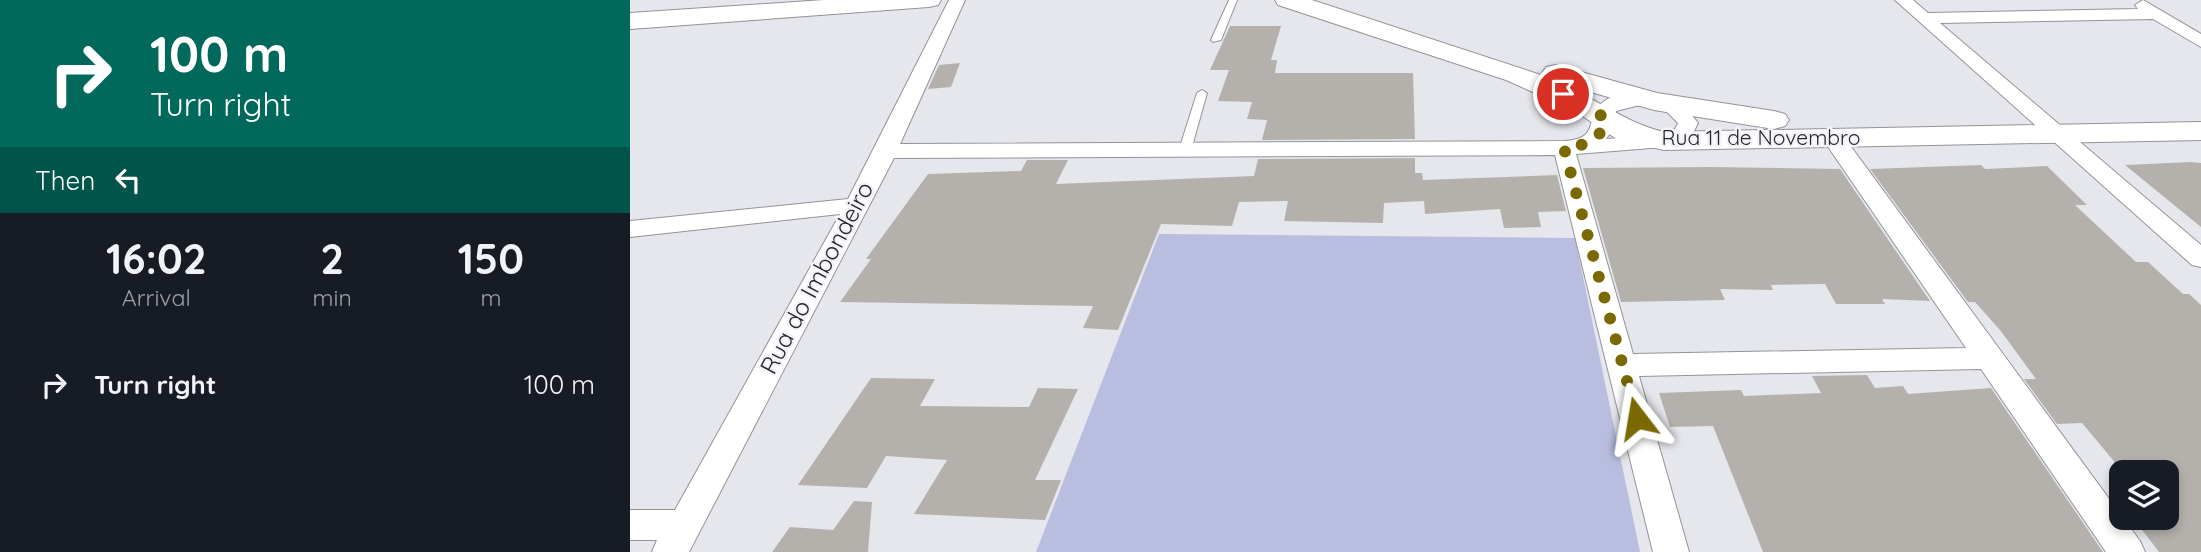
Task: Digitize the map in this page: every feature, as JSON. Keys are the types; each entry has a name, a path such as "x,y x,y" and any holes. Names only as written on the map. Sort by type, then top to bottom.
{"main road":[{"path":"630,20 928,0"},
{"name":"Rua 11 de Novembro","path":"1287,0 1516,74 1563,94 1629,133 1664,141 2201,131"},
{"name":"Rua 11 de Novembro","path":"1342,0 1456,41 1654,101 1745,117 1926,135"}],"street":[{"name":"Rua do Imbondeiro","path":"677,538 886,151 957,0"},
{"path":"1903,0 2201,259"},
{"path":"2135,0 2201,42"},
{"path":"1924,18 2156,14"},
{"path":"886,151 1573,147 1664,141 1684,133 1688,123 1678,111 1654,101 1621,102 1610,107 1604,117 1601,132 1573,147"},
{"path":"1833,138 2127,552"},
{"path":"1573,147 1671,552"},
{"path":"630,229 855,205"},
{"path":"1624,365 1991,358"},
{"path":"630,524 677,538"}],"lane":[{"path":"1216,40 1233,0"},
{"path":"1185,150 1202,93"}],"shaded area":[{"path":"1159,234 1575,238 1640,552 1036,552"}],"building":[{"path":"1230,26 1281,26 1271,60 1277,60 1275,73 1413,73 1415,139 1262,140 1267,120 1247,119 1252,102 1218,101 1229,70 1210,70"},
{"path":"960,63 951,87 928,89 939,65"},
{"path":"1415,158 1415,173 1422,173 1423,180 1557,175 1566,211 1538,212 1541,227 1504,228 1500,209 1425,214 1424,201 1384,203 1383,223 1284,221 1288,201 1239,202 1232,226 1161,224 1118,330 1083,328 1093,306 840,302 871,259 866,259 928,174 1021,171 1027,160 1068,160 1056,184 1254,176 1258,159"},
{"path":"2201,163 2201,227 2125,165"},
{"path":"1981,165 1985,169 2047,166 2087,205 2075,205 2136,262 2148,262 2183,294 2189,294 2201,305 2201,552 2159,552 2142,530 2179,530 2179,460 2113,460 2082,423 2057,424 2024,379 2036,379 2000,330 1975,302 1968,302 1870,169"},
{"path":"1583,168 1840,169 1930,301 1882,299 1885,304 1836,304 1825,284 1771,285 1773,290 1720,289 1725,300 1621,302"},
{"path":"1867,375 1875,388 1903,386 1908,394 1991,388 2103,552 1763,552 1713,426 1670,427 1659,393 1741,390 1744,396 1821,393 1812,376"},
{"path":"871,378 935,379 920,406 1029,407 1038,388 1078,389 1035,480 1061,480 1045,520 914,514 947,460 886,456 867,488 798,485"},
{"path":"854,501 872,502 868,552 772,552 790,527 833,530"}],"route":[{"path":"1563,94 1604,117 1604,127 1597,136 1583,146 1564,148 1637,418"}]}
